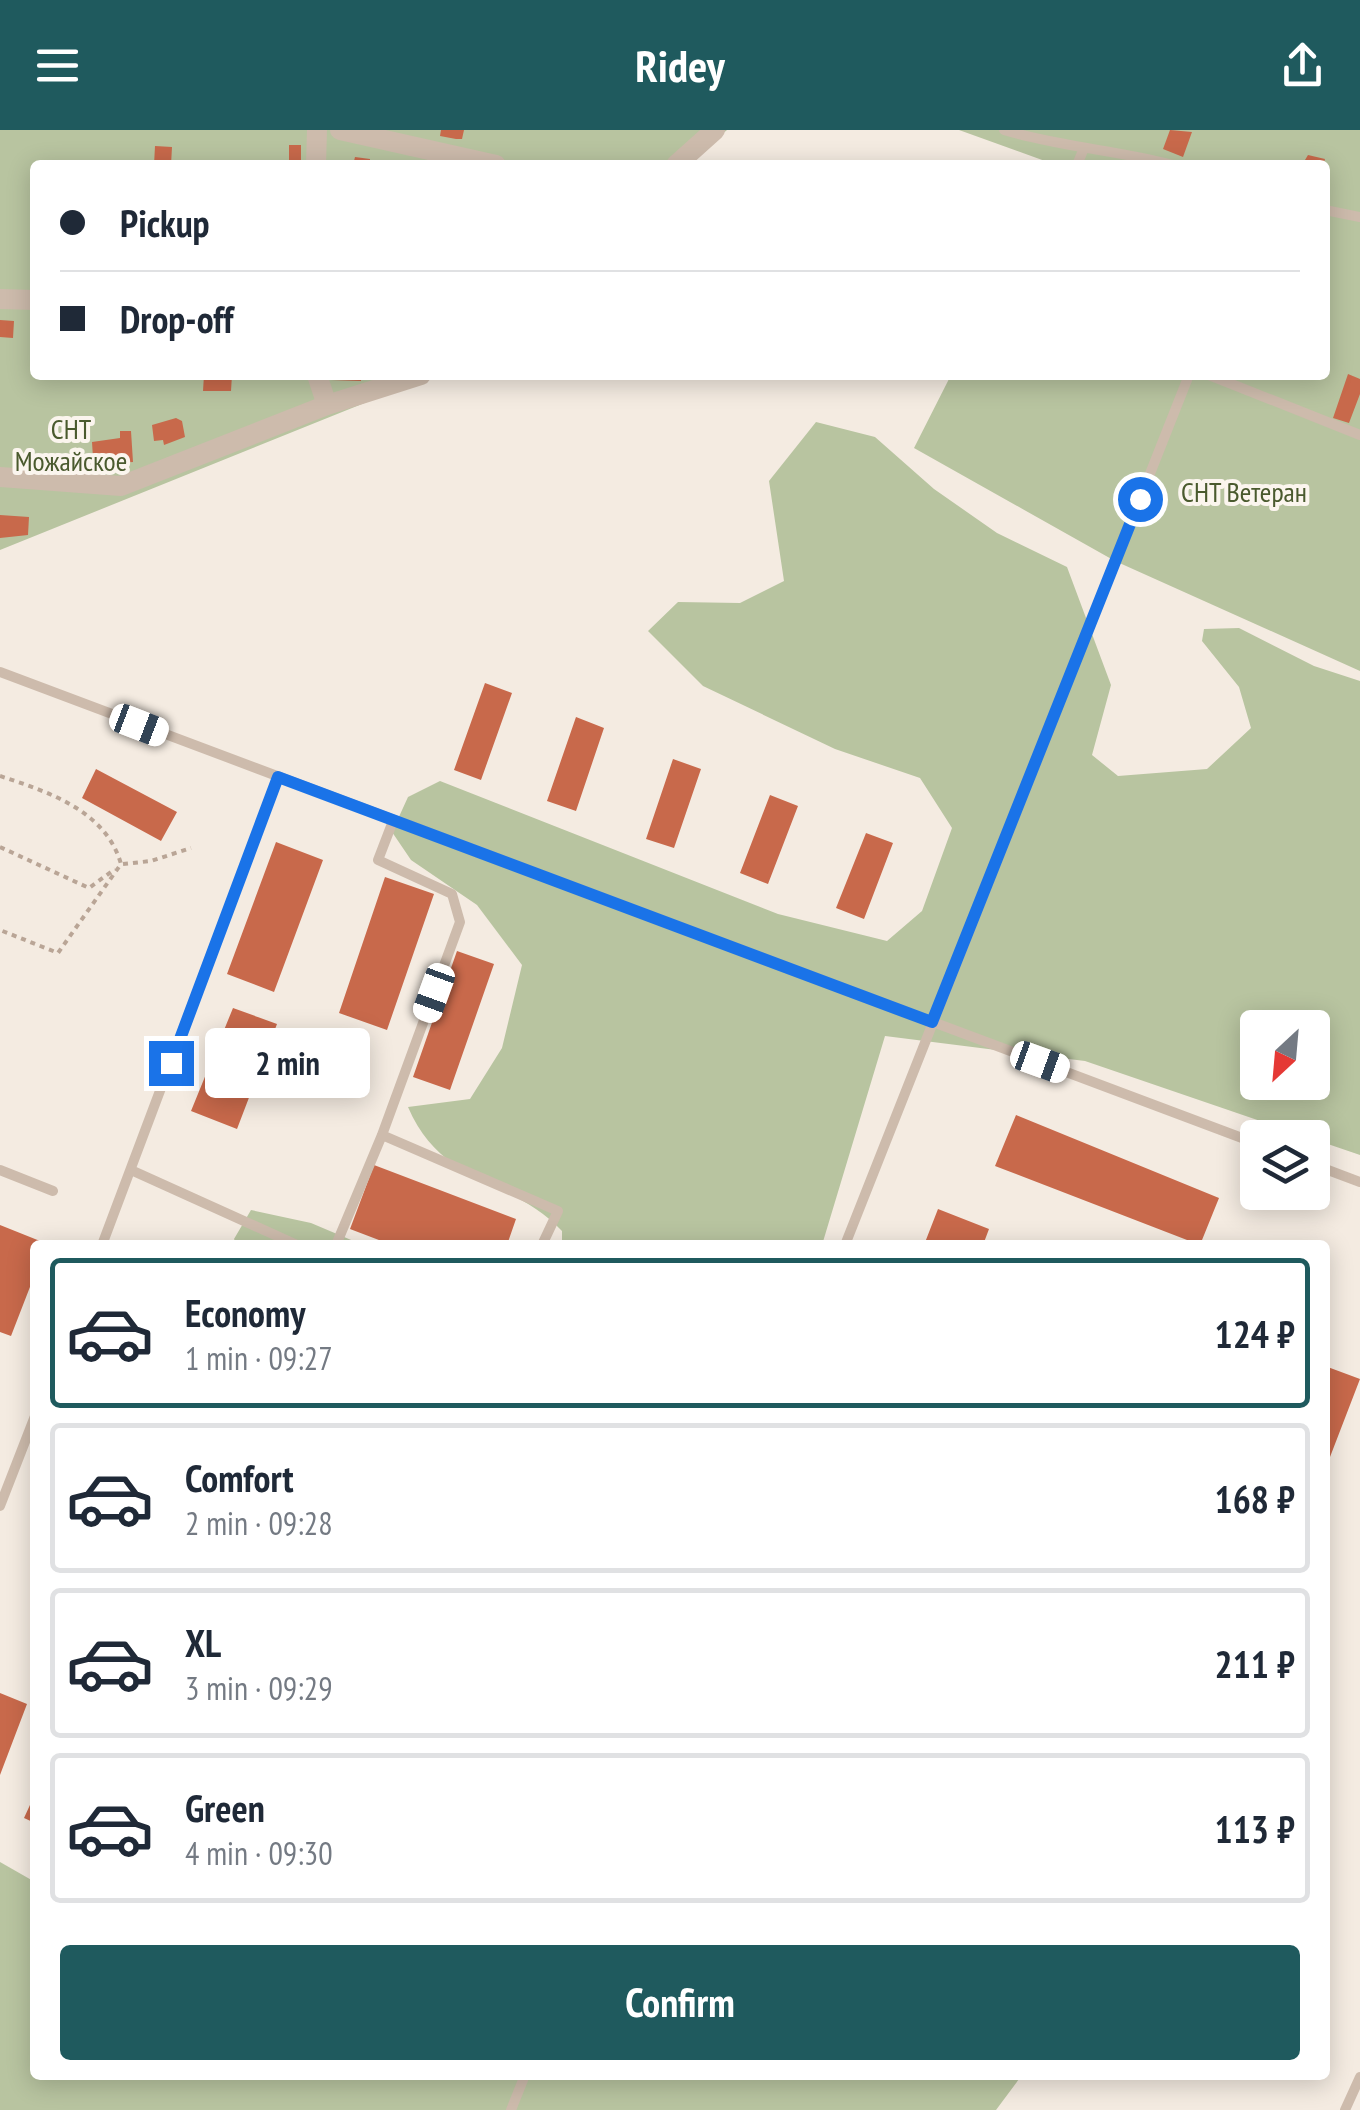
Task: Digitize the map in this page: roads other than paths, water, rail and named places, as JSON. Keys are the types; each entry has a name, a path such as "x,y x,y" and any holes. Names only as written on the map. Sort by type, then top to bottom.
{"street":[{"path":"316,160 317,130"},
{"path":"340,130 474,160"},
{"path":"682,160 716,130"},
{"path":"0,300 30,300"},
{"path":"320,380 327,405"},
{"path":"0,476 122,486 327,405 405,380"}],"lane":[{"path":"1004,130 1047,144 1122,151 1155,160"},
{"path":"1079,160 1084,148"},
{"path":"1330,211 1360,216"},
{"path":"847,1240 1187,380"},
{"path":"1222,380 1360,435"},
{"path":"0,672 1240,1137"},
{"path":"104,1240 278,777"},
{"path":"338,1240 382,1135 460,922 452,894 378,860 393,820"},
{"path":"382,1135 558,1211 544,1240"},
{"path":"0,1170 53,1191"},
{"path":"131,1170 285,1240"},
{"path":"1330,1171 1360,1182"},
{"path":"0,1506 30,1429"},
{"path":"1344,2110 1360,2077"},
{"path":"512,2110 523,2080"}],"park label":[{"name":"СНТ Можайское","path":"71,445"},
{"name":"СНТ Ветеран","path":"1244,492"}]}
